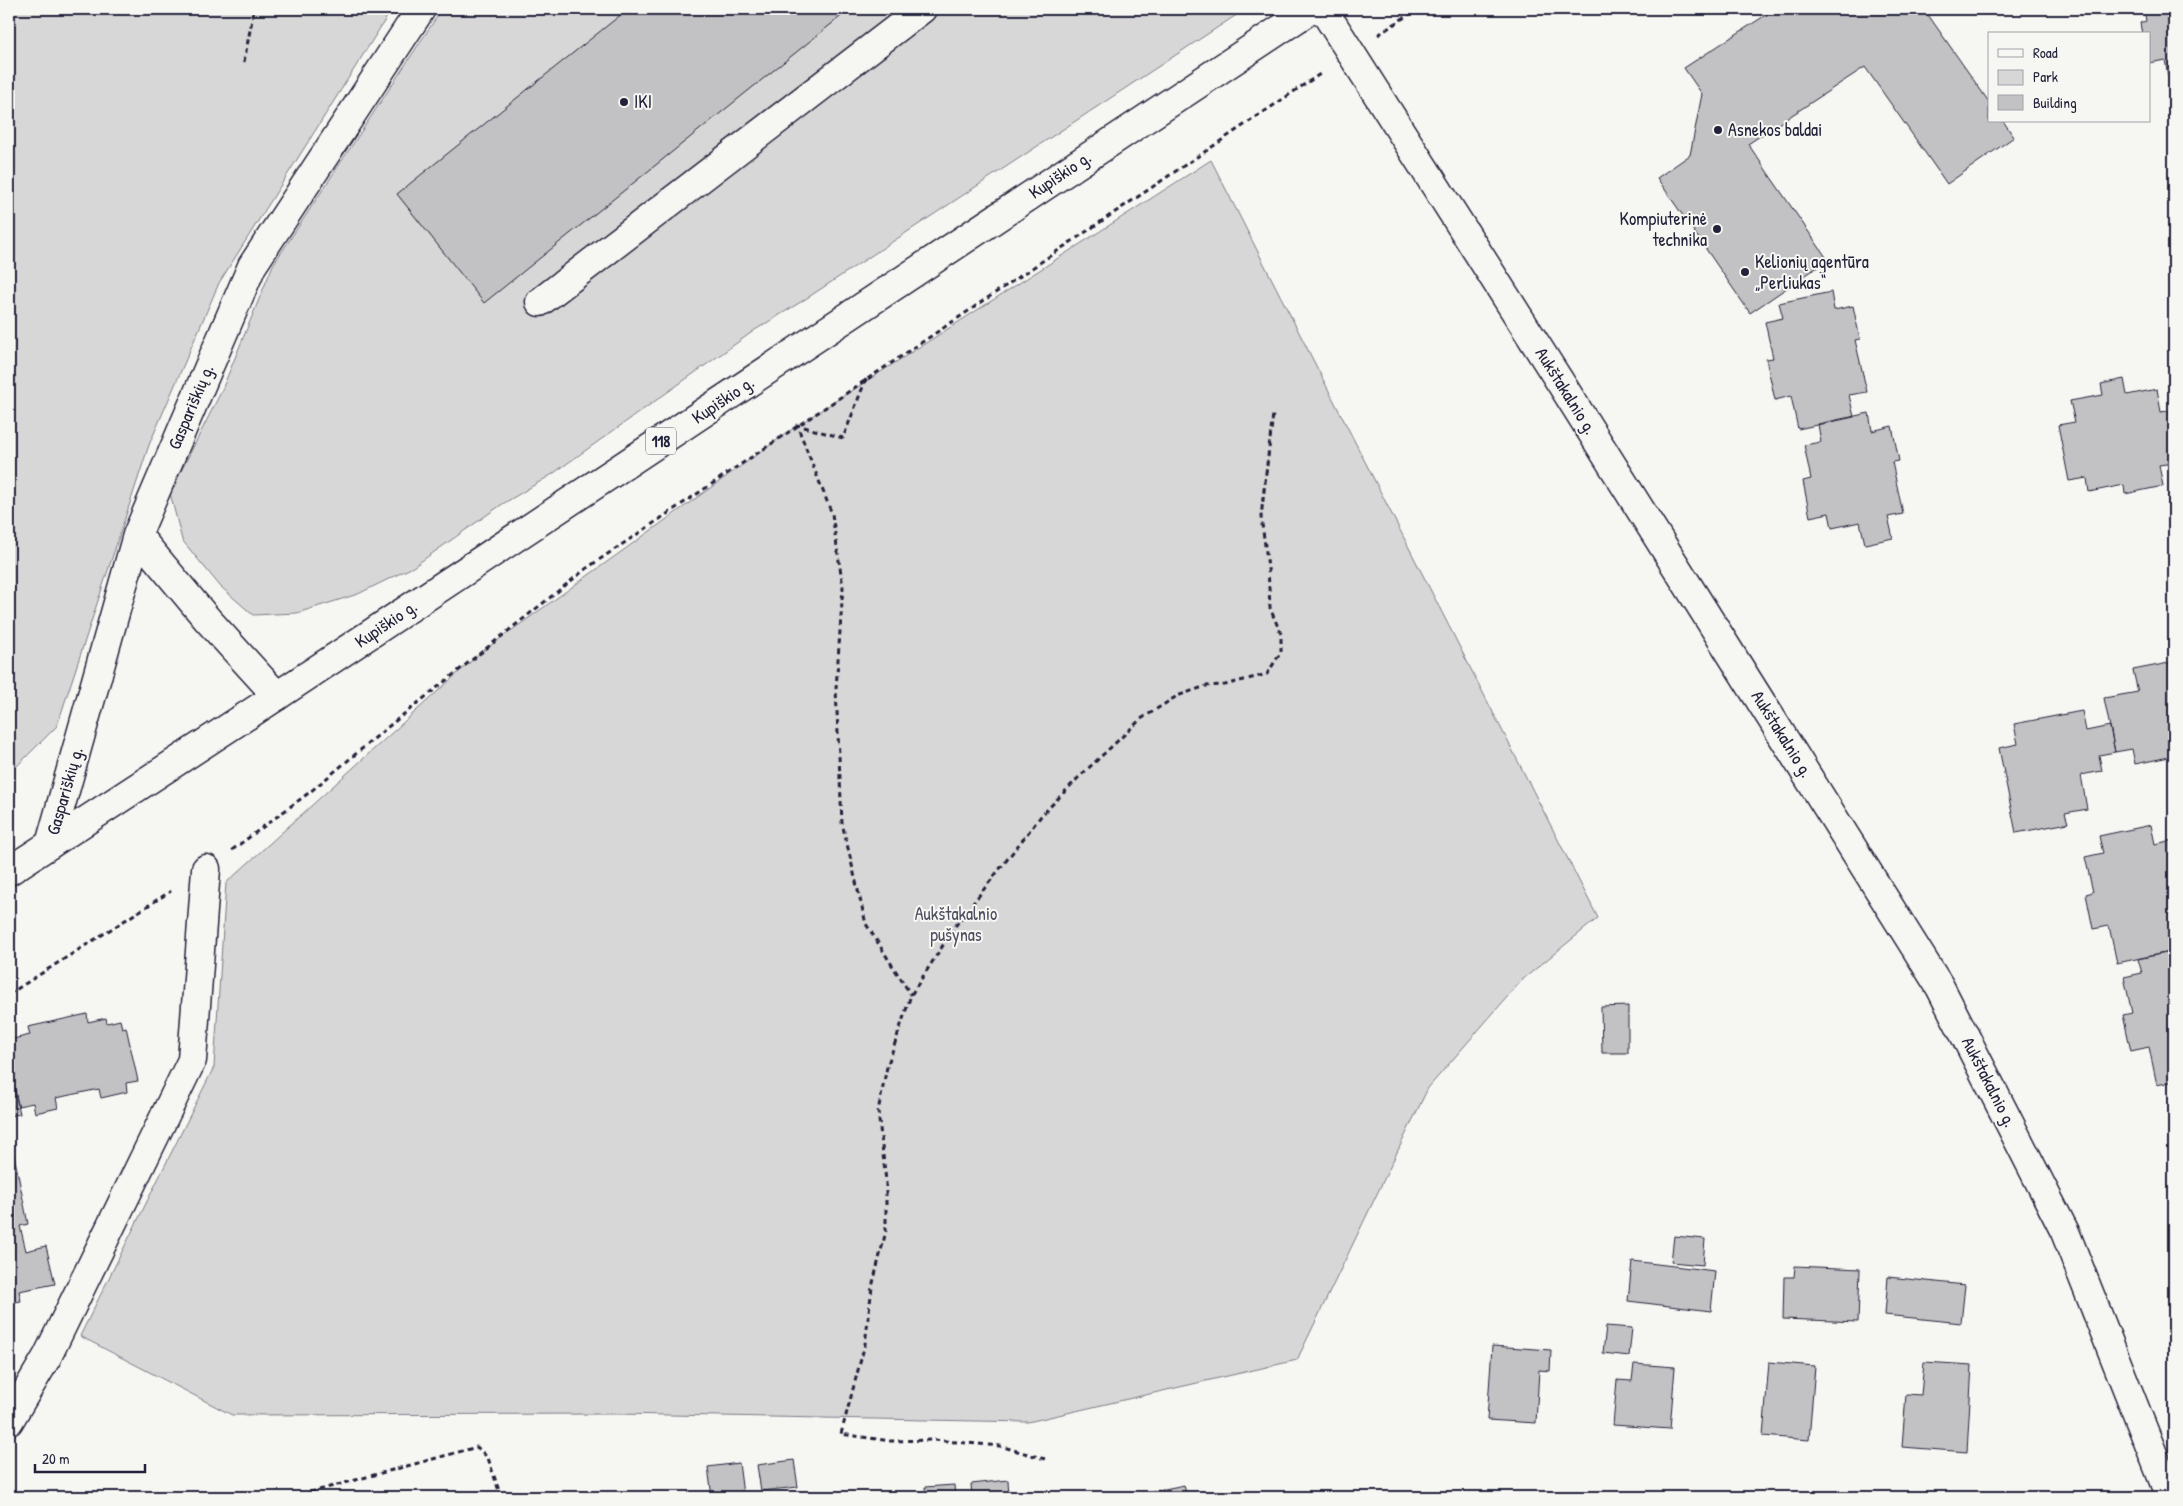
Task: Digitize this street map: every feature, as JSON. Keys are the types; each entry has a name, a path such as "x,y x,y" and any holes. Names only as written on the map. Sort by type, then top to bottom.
{"street":[{"name":"Gaspariškių g.","path":"50,844 137,535 252,266 421,9"},
{"path":"540,302 922,9"},
{"name":"Kupiškio g.","path":"9,871 277,696 1311,9"},
{"name":"Aukštakalnio g.","path":"1323,9 1573,402 1940,987 2065,1232 2170,1497"},
{"path":"137,535 207,619 277,696"},
{"path":"9,1421 47,1357 192,1060 206,869"}],"path":[{"path":"244,62 254,9"},
{"path":"9,994 206,869 310,792 394,722 587,568 866,378 1417,9"},
{"path":"798,425 843,438 866,378"},
{"path":"1045,1459 1000,1446 934,1440 890,1441 841,1434 864,1344 872,1287 886,1231 886,1181 878,1111 887,1066 911,995 956,925 1041,816 1078,778 1141,719 1178,696 1206,686 1225,685 1267,674 1281,652 1281,634 1270,608 1268,567 1261,517 1273,414 1262,506"},
{"path":"798,425 832,514 844,588 836,689 842,823 866,924 911,995"},
{"path":"294,1497 478,1447 488,1458 501,1497"}],"green space":[{"path":"9,9 392,9 219,283 149,445 57,726 9,774"},
{"path":"442,9 1244,10 804,300 755,330 551,475 501,505 413,567 358,594 297,613 253,615 220,586 182,540 170,493 221,392 273,265"},
{"name":"Aukštakalnio pušynas","path":"1211,160 1598,918 1522,980 1428,1088 1297,1360 1028,1422 618,1414 232,1415 80,1336 214,1067 226,883 480,653 798,425"}],"building":[{"name":"IKI","path":"628,9 850,9 484,303 397,194"},
{"path":"1775,9 1845,9 1913,15 1924,9 1988,101 1988,122 2004,122 2014,137 1947,184 1865,67 1748,144 1828,260 1750,313 1657,178 1690,155 1702,94 1684,68"},
{"path":"2144,9 2174,9 2174,91 2171,92 2165,60 2150,63 2150,32 2142,32 2140,23 2146,21"},
{"path":"1831,292 1834,310 1853,306 1860,339 1855,340 1867,392 1849,395 1854,417 1798,429 1791,396 1775,400 1766,359 1773,358 1765,322 1783,318 1779,303"},
{"path":"2124,379 2127,395 2157,389 2161,412 2174,410 2174,463 2159,465 2163,486 2125,494 2124,485 2089,492 2087,478 2069,481 2058,425 2075,422 2070,401 2103,395 2101,384"},
{"path":"1869,413 1872,431 1892,426 1899,461 1892,462 1903,514 1888,517 1893,538 1865,544 1860,522 1832,528 1829,513 1810,517 1803,481 1811,479 1804,445 1821,442 1818,424"},
{"path":"2169,663 2172,673 2174,673 2174,756 2135,764 2132,749 2115,752 2104,698 2138,692 2133,670"},
{"path":"2082,711 2086,731 2110,726 2115,752 2099,755 2102,771 2081,775 2087,809 2065,813 2068,823 2016,833 1999,748 2018,744 2014,724"},
{"path":"2151,825 2155,844 2173,840 2174,844 2174,929 2170,930 2174,951 2117,963 2109,926 2093,929 2086,894 2093,892 2085,857 2103,853 2099,836"},
{"path":"2174,951 2174,1081 2157,1085 2149,1047 2131,1051 2123,1015 2132,1013 2124,977 2142,973 2138,959"},
{"path":"1628,1006 1628,1053 1602,1053 1601,1007"},
{"path":"87,1014 88,1022 106,1018 107,1023 120,1020 122,1028 126,1027 138,1081 126,1083 127,1092 101,1098 99,1089 56,1098 58,1108 35,1113 33,1103 18,1106 9,1062 9,1040 30,1035 28,1027"},
{"path":"12,1076 20,1114 9,1116 9,1077"},
{"path":"9,1145 12,1145 28,1224 20,1226 26,1251 46,1246 55,1284 19,1291 21,1301 9,1303"},
{"path":"1674,1236 1705,1239 1703,1265 1671,1262"},
{"path":"1632,1261 1715,1271 1711,1311 1628,1301"},
{"path":"1795,1266 1860,1269 1858,1322 1783,1319 1784,1277 1794,1277"},
{"path":"1888,1277 1965,1285 1961,1323 1885,1315"},
{"path":"1606,1326 1632,1328 1629,1356 1603,1353"},
{"path":"1492,1346 1551,1350 1550,1371 1539,1370 1536,1423 1487,1420"},
{"path":"1769,1362 1815,1366 1809,1440 1763,1436"},
{"path":"1924,1362 1972,1365 1967,1452 1902,1447 1906,1394 1921,1395"},
{"path":"1634,1364 1675,1367 1670,1429 1613,1425 1617,1380 1632,1381"},
{"path":"794,1460 798,1487 761,1491 757,1465"},
{"path":"739,1463 743,1494 712,1497 708,1467"},
{"path":"1008,1480 1009,1497 972,1497 971,1484"},
{"path":"954,1485 955,1497 926,1497 925,1487"},
{"path":"1184,1485 1187,1497 1126,1497"}],"place":[{"name":"IKI","path":"624,102"},
{"name":"Asnekos baldai","path":"1718,130"},
{"name":"Kompiuterinė technika","path":"1717,229"},
{"name":"Kelionių agentūra „Perliukas“","path":"1745,272"}]}
